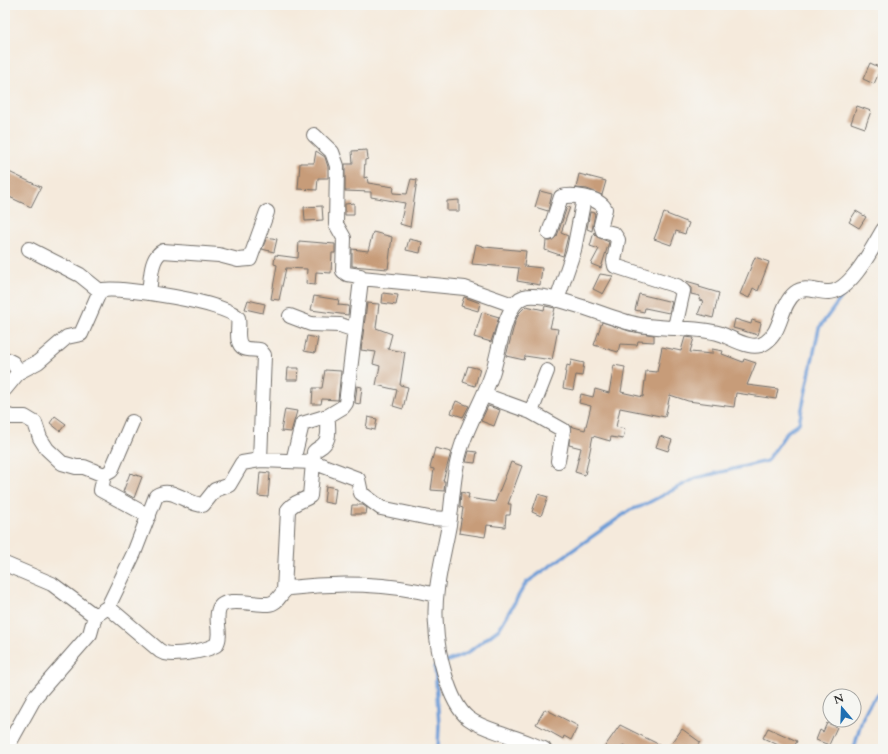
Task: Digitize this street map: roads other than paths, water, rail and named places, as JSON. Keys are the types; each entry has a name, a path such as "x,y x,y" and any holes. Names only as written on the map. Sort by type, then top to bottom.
{"street":[{"path":"314,135 332,152 336,166 336,224 344,238 343,271 347,274 360,276 361,278 465,288 513,305"},
{"path":"549,232 560,197 569,196 584,198 600,203 605,208 601,228 602,231 614,234 618,240 614,261 615,266 680,288 683,295 675,327"},
{"path":"557,300 574,250 584,198"},
{"path":"149,293 154,262 157,255 163,251 219,255 238,260 250,258 267,212"},
{"path":"539,748 477,724 466,717 459,707 450,687 437,638 436,595 450,519 459,453 492,374 513,305 518,300 527,296 557,300 591,309 631,323 654,327 698,329 721,334 745,344 763,344 771,338 792,296 803,289 829,293 840,289 853,276 883,230"},
{"path":"29,249 80,275 100,291"},
{"path":"293,461 302,424 328,416 343,407 346,403 361,278"},
{"path":"100,291 107,289 164,294 233,313 238,321 238,337 242,347 260,350 263,353 260,460"},
{"path":"5,389 19,372 38,362 67,337 81,334 100,291"},
{"path":"290,316 311,324 340,325 355,330"},
{"path":"5,359 13,362 19,372"},
{"path":"531,412 547,371"},
{"path":"484,395 531,412 563,430 558,461"},
{"path":"5,415 12,417 25,417 35,423 40,438 47,449 62,463 76,467 84,467 104,475"},
{"path":"284,591 288,510 294,503 306,500 310,496 314,452 317,448 324,445 327,439 328,416"},
{"path":"132,422 111,471 104,475 101,490 149,516"},
{"path":"6,749 35,697 90,634 95,616 108,607 149,516 156,496 159,494 171,493 196,504 203,505 215,490 231,483 242,463 260,460 313,462 358,479 361,493 381,508 429,518 450,519"},
{"path":"5,564 52,584 95,616"},
{"path":"108,607 160,651 170,654 203,650 216,645 219,637 217,614 223,604 232,602 270,604 278,600 284,591 289,588 347,585 408,590 436,595"}],"waterway":[{"path":"445,662 466,654 499,629 526,583 630,510 642,506 696,478 767,461 787,432 799,423 819,328 846,291"},
{"path":"438,749 439,725 435,666 439,665"},
{"path":"854,749 863,717 871,702 883,691"}]}
